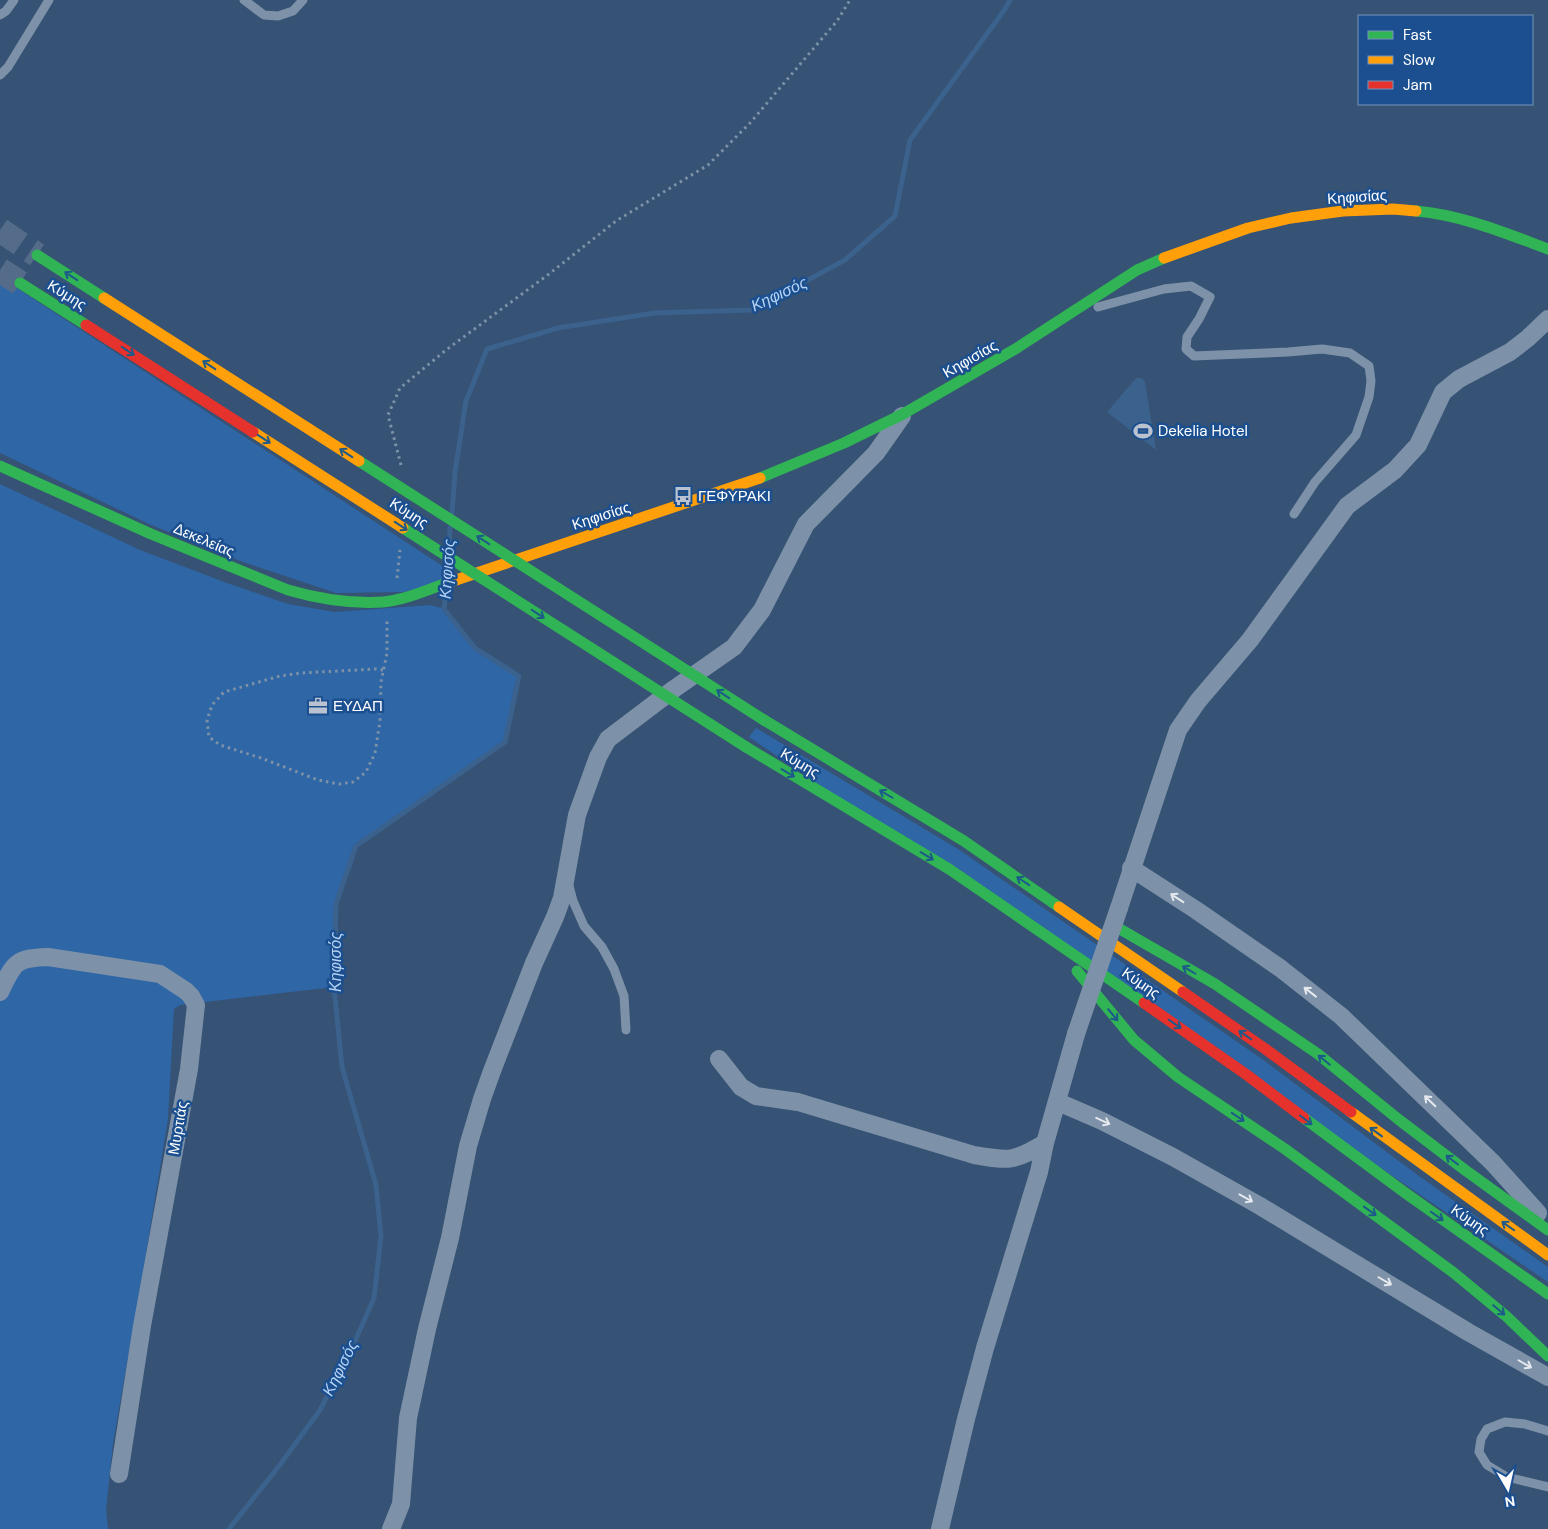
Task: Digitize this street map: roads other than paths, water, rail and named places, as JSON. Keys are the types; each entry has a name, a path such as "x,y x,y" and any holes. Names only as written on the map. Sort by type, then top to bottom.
{"main road":[{"name":"Κηφισίας","path":"406,597 698,500 775,473 836,447 904,414 1017,348 1137,270 1170,255 1248,228 1300,217 1343,211 1393,209 1436,213 1479,224 1548,249"},
{"name":"Κύμης","path":"37,255 764,720 964,840 1264,1048 1387,1140 1548,1254"},
{"name":"Κύμης","path":"20,283 746,747 950,869 1247,1075 1381,1175 1548,1294"},
{"name":"Δεκελείας","path":"0,466 151,534 288,590 336,601 384,602 406,597"},
{"path":"1063,908 1098,918 1215,984 1261,1014 1318,1054 1398,1119 1548,1230"},
{"path":"1048,936 1134,1040 1178,1076 1285,1149 1454,1273 1506,1316 1548,1356"}],"street":[{"path":"940,1529 985,1348 1035,1188 1076,1034 1178,730 1198,701 1250,640 1347,506 1395,470 1418,445 1443,392 1459,379 1510,352 1548,319"},
{"path":"391,1529 401,1504 408,1418 427,1329 450,1238 468,1146 492,1071 534,963 562,898 577,815 598,757 608,739 674,689 734,648 762,610 806,524 876,454 904,414"},
{"path":"1131,868 1265,958 1341,1016 1493,1163 1548,1225"},
{"name":"Μυρτιάς","path":"0,992 11,969 19,963 30,958 48,957 160,974 186,991 196,1005 188,1069 142,1326 119,1474"},
{"path":"719,1059 741,1087 756,1096 798,1102 974,1155 1003,1160 1014,1159 1046,1143"},
{"path":"1058,1102 1102,1121 1173,1157 1260,1206 1468,1332 1548,1377"}],"lane":[{"path":"0,15 6,11 14,0"},
{"path":"0,75 8,67 50,0"},
{"path":"244,0 264,16 278,16 293,12 303,0"},
{"path":"1070,314 1164,289 1191,286 1210,297 1199,319 1186,337 1186,349 1194,356 1322,349 1350,353 1368,366 1371,381 1369,397 1356,435 1316,482 1294,514"},
{"path":"567,874 572,901 584,926 602,947 614,969 624,996 626,1030"},
{"path":"1548,1431 1525,1424 1505,1422 1487,1429 1481,1439 1479,1452 1487,1465 1507,1477 1548,1487"}],"waterway":[{"name":"Κηφισός","path":"452,513 455,472 466,401 487,349 558,328 654,313 752,310 845,260 895,216 910,140 1010,0"},
{"name":"Κηφισός","path":"449,547 450,528"},
{"name":"Κηφισός","path":"229,1529 320,1410 352,1348 374,1298 381,1236 376,1185 342,1067 334,987 336,904 356,846 505,742 519,676 475,648 444,609 446,591"}],"tunnel":[{"path":"0,230 37,255"},
{"path":"0,270 20,283"}],"place":[{"name":"Dekelia Hotel","path":"1143,431"},
{"name":"ΓΕΦΥΡΑΚΙ","path":"683,496"},
{"name":"ΕΥΔΑΠ","path":"318,706"}]}
